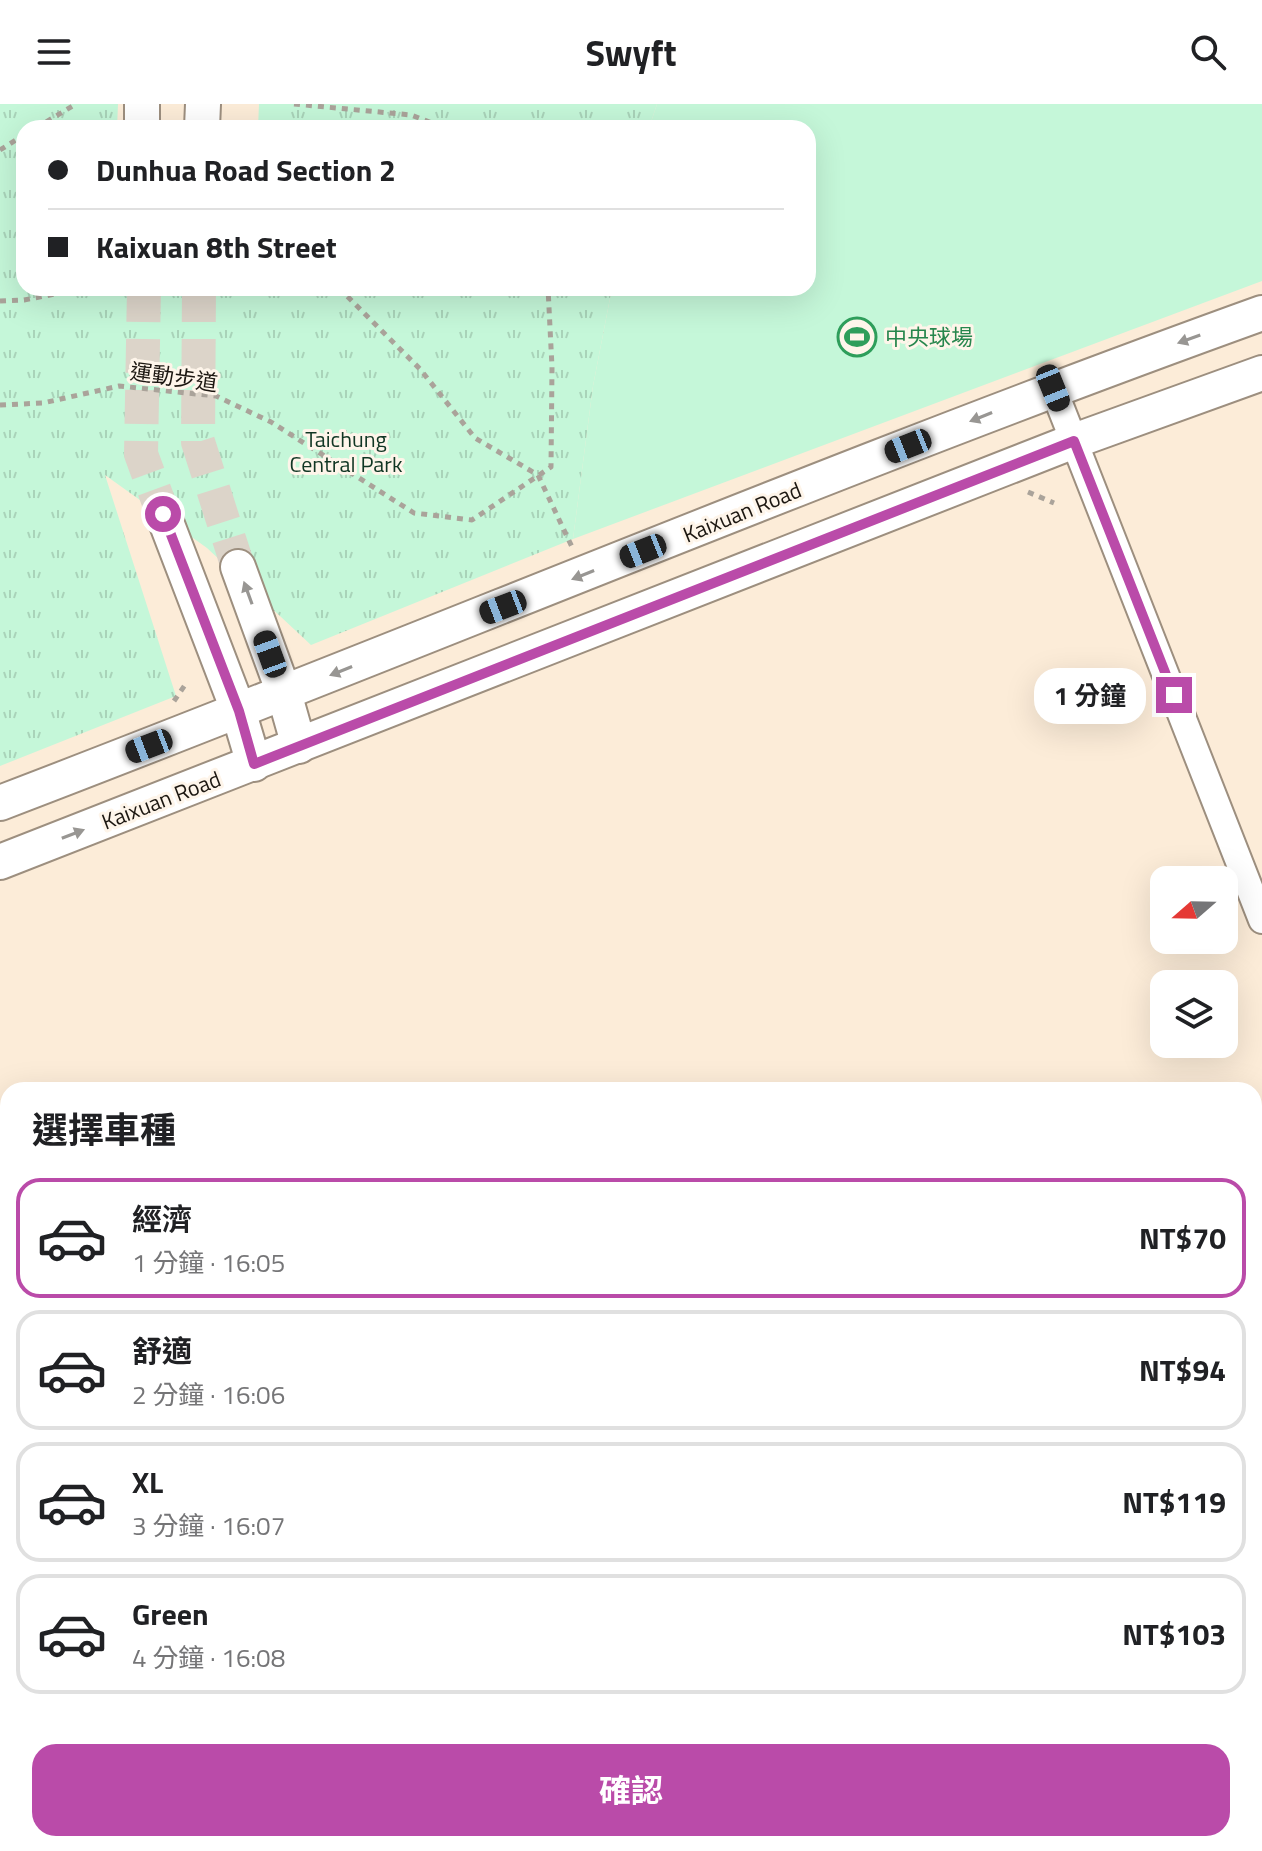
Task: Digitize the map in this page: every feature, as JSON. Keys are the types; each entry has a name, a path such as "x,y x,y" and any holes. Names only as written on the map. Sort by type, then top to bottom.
{"street":[{"name":"Kaixuan Road","path":"0,803 1053,388 1262,313"},
{"name":"Kaixuan Road","path":"0,862 1074,441 1262,373"},
{"path":"1053,388 1262,920"},
{"path":"163,514 239,711 254,764"},
{"path":"238,567 284,693 299,746"}],"path":[{"path":"49,120 76,104"},
{"path":"294,104 411,115 424,120"},
{"path":"0,301 45,296"},
{"path":"347,296 420,369 475,438 538,475 585,574"},
{"path":"538,475 551,467 552,367 548,296"},
{"name":"運動步道","path":"0,405 43,403 119,386 216,396 271,422 414,513 472,520 538,475"}],"shaded area":[{"path":"0,104 1262,104 1262,1082 0,1082"}],"green space":[{"name":"Taichung Central Park","path":"0,104 118,104 117,120 16,120 16,296 610,296 593,386 573,539 311,645 207,548 105,475 176,696 0,766"},
{"path":"259,104 657,104 652,120 258,120"},
{"name":"中央球場","path":"657,104 1262,104 1262,281 573,539 593,386 610,296 816,296 816,120 652,120"}],"tunnel":[{"path":"144,296 141,454 163,514"},
{"path":"199,296 198,442 238,567"}],"place":[{"name":"中央球場","path":"857,337"}],"route":[{"path":"163,514 239,711 254,764 1074,441 1174,695"}]}
